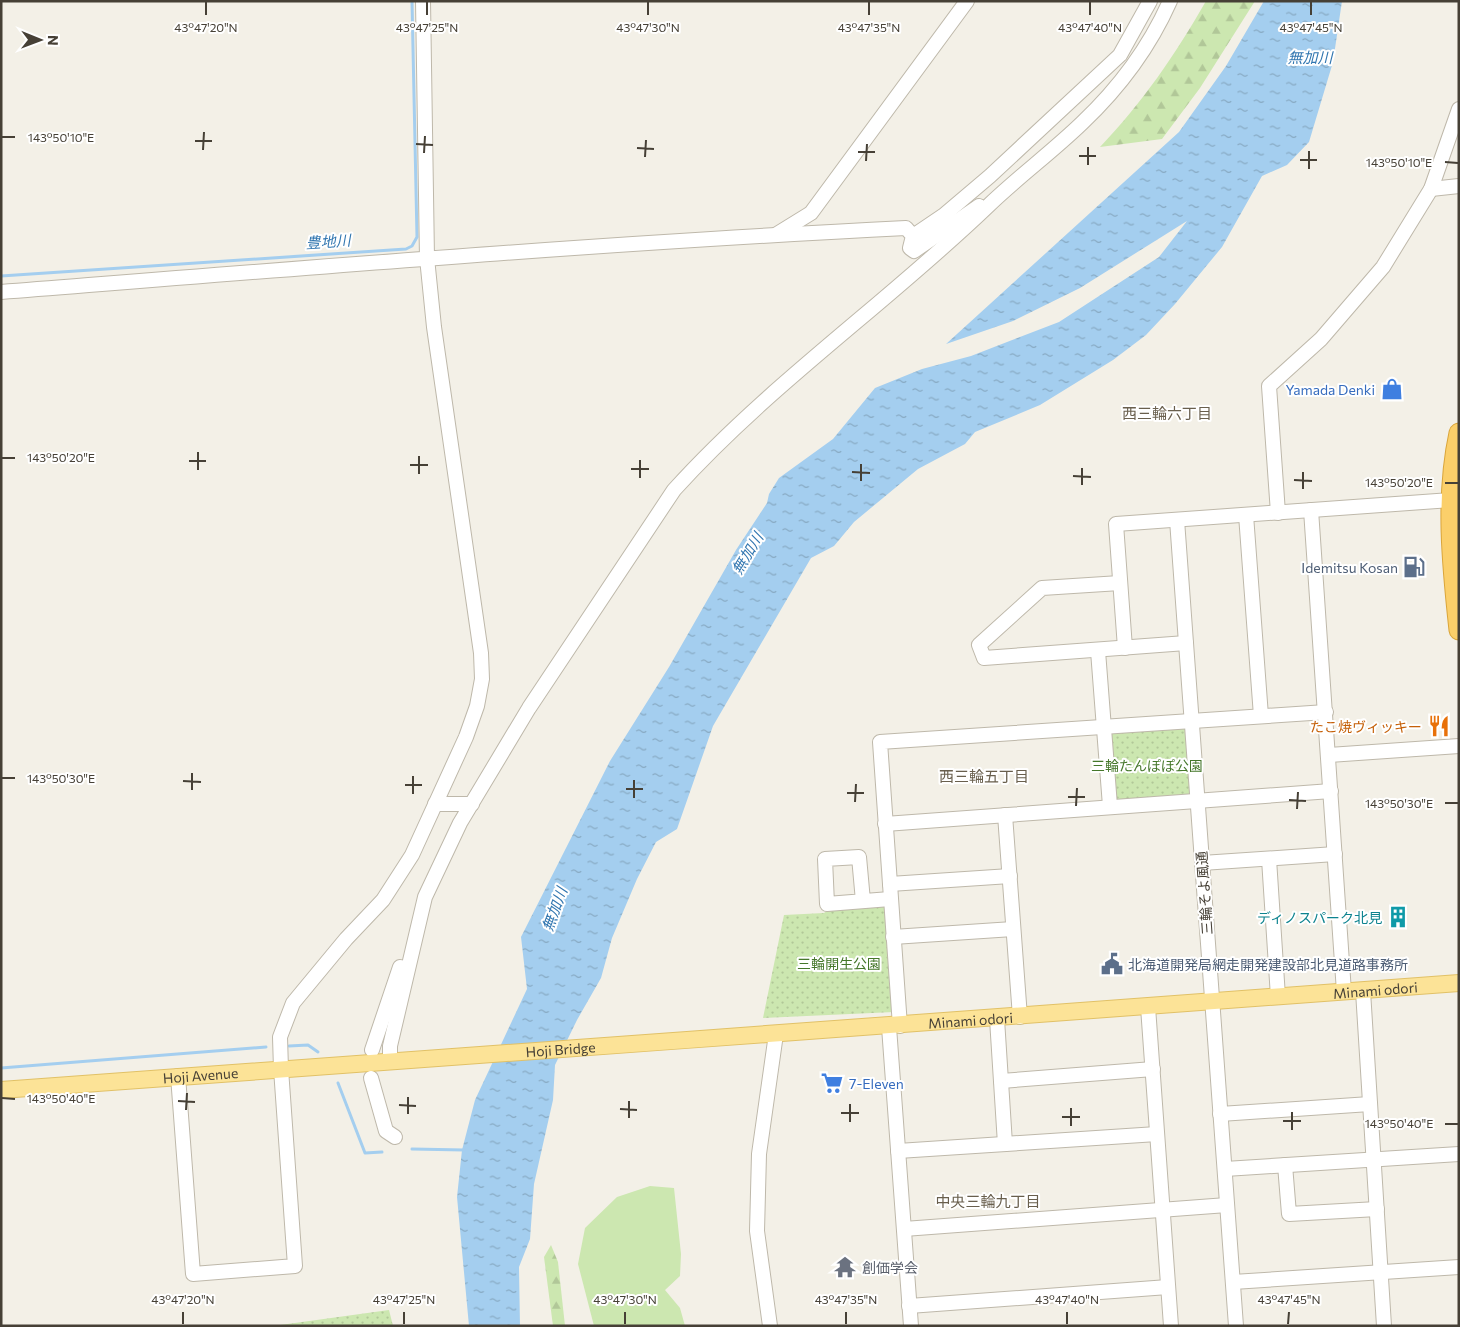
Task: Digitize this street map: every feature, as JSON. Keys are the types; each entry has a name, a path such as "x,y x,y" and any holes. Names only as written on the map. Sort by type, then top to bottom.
{"highway":[{"path":"1459,434 1452,500 1459,630"}],"main road":[{"name":"Minami odori","path":"776,1034 894,1027 1459,983"},
{"name":"Hoji Bridge","path":"395,1060 776,1034"},
{"name":"Hoji Avenue","path":"1,1090 395,1060"}],"street":[{"path":"178,1076 193,1274 295,1266 280,1037 293,1003 346,939 383,900 412,856 466,737 477,706 482,679 481,653 434,327 427,258 423,1"},
{"path":"777,234 811,213 967,1"},
{"path":"987,206 981,205 914,251 910,248 913,236 944,216 990,176 1120,55 1150,1"},
{"path":"395,1060 390,1046 425,897 472,804 529,708 674,490 764,399 898,288 987,206 1083,122 1125,76 1162,20 1170,1"},
{"path":"1278,513 1269,386 1321,339 1383,268 1431,189 1456,126 1459,109"},
{"path":"1431,189 1459,186"},
{"path":"1,292 427,258 777,234 906,228 913,236"},
{"path":"1126,648 1116,524 1452,500"},
{"path":"1311,510 1344,992"},
{"path":"1246,515 1261,716"},
{"name":"三輪そよ風通","path":"1177,520 1236,1326"},
{"path":"1120,583 1042,588 979,645 984,658 1186,643"},
{"path":"1098,651 1110,806"},
{"path":"911,1326 898,1151 893,937 880,742 1326,712"},
{"path":"1328,755 1459,746"},
{"path":"885,824 1110,806 1331,792"},
{"path":"435,804 472,804"},
{"path":"1005,815 1020,1017"},
{"path":"1202,862 1335,854"},
{"path":"1269,859 1278,997"},
{"path":"890,884 1010,876"},
{"path":"863,901 890,899"},
{"path":"893,937 1013,929"},
{"path":"372,1050 391,997 405,948 416,939"},
{"path":"1363,991 1384,1326"},
{"path":"1148,1007 1171,1326"},
{"path":"997,1019 1005,1144"},
{"path":"770,1326 757,1231 758,1164 776,1034"},
{"path":"1001,1081 1153,1069"},
{"path":"371,1078 386,1131 395,1137"},
{"path":"1220,1114 1370,1104"},
{"path":"898,1151 1156,1134"},
{"path":"1225,1169 1459,1154"},
{"path":"1285,1165 1289,1214 1376,1209"},
{"path":"904,1229 1227,1205"},
{"path":"1233,1282 1459,1267"},
{"path":"909,1306 1168,1286"}],"green space":[{"path":"1206,1 1255,1 1200,88 1162,139 1100,147 1158,77"},
{"name":"三輪たんぽぽ公園","path":"1188,726 1192,797 1113,802 1108,732"},
{"name":"三輪開生公園","path":"886,904 894,1012 763,1018 784,915 824,913 831,908"},
{"path":"650,1186 674,1188 681,1254 680,1276 665,1290 680,1308 685,1326 594,1326 578,1264 585,1228 617,1197"},
{"path":"551,1245 558,1262 565,1326 553,1326 544,1257"},
{"path":"389,1310 393,1326 273,1326"}],"water":[{"name":"無加川","path":"1264,1 1342,1 1333,62 1309,142 1287,165 1262,176 1222,247 1175,304 1146,335 1113,360 1040,405 975,432 965,444 918,469 854,522 834,546 811,558 713,726 677,829 656,842 637,879 612,938 601,978 577,1020 555,1065 553,1100 534,1184 530,1239 519,1267 520,1326 469,1326 457,1197 462,1150 475,1100 527,989 521,937 610,761 669,667 736,550 767,503 769,494 779,478 833,439 875,388 922,369 971,356 1059,322 1159,257 1187,221 1080,288 1013,321 946,344 1179,132 1226,66"}],"waterway":[{"name":"豊地川","path":"1,276 406,249 412,246 417,237 412,1"},
{"path":"289,1046 308,1045 318,1052"},
{"path":"1,1068 266,1047"},
{"path":"338,1083 365,1153 382,1152"},
{"path":"412,1149 464,1150"}],"place":[{"name":"Yamada Denki","path":"1392,389"},
{"name":"Idemitsu Kosan","path":"1414,567"},
{"name":"たこ焼ヴィッキー","path":"1439,726"},
{"name":"ディノスパーク北見","path":"1398,917"},
{"name":"北海道開発局網走開発建設部北見道路事務所","path":"1112,964"},
{"name":"7-Eleven","path":"832,1083"},
{"name":"創価学会","path":"845,1267"}],"district":[{"name":"西三輪六丁目","path":"1167,413"},
{"name":"西三輪五丁目","path":"984,776"},
{"name":"中央三輪九丁目","path":"988,1201"}]}
